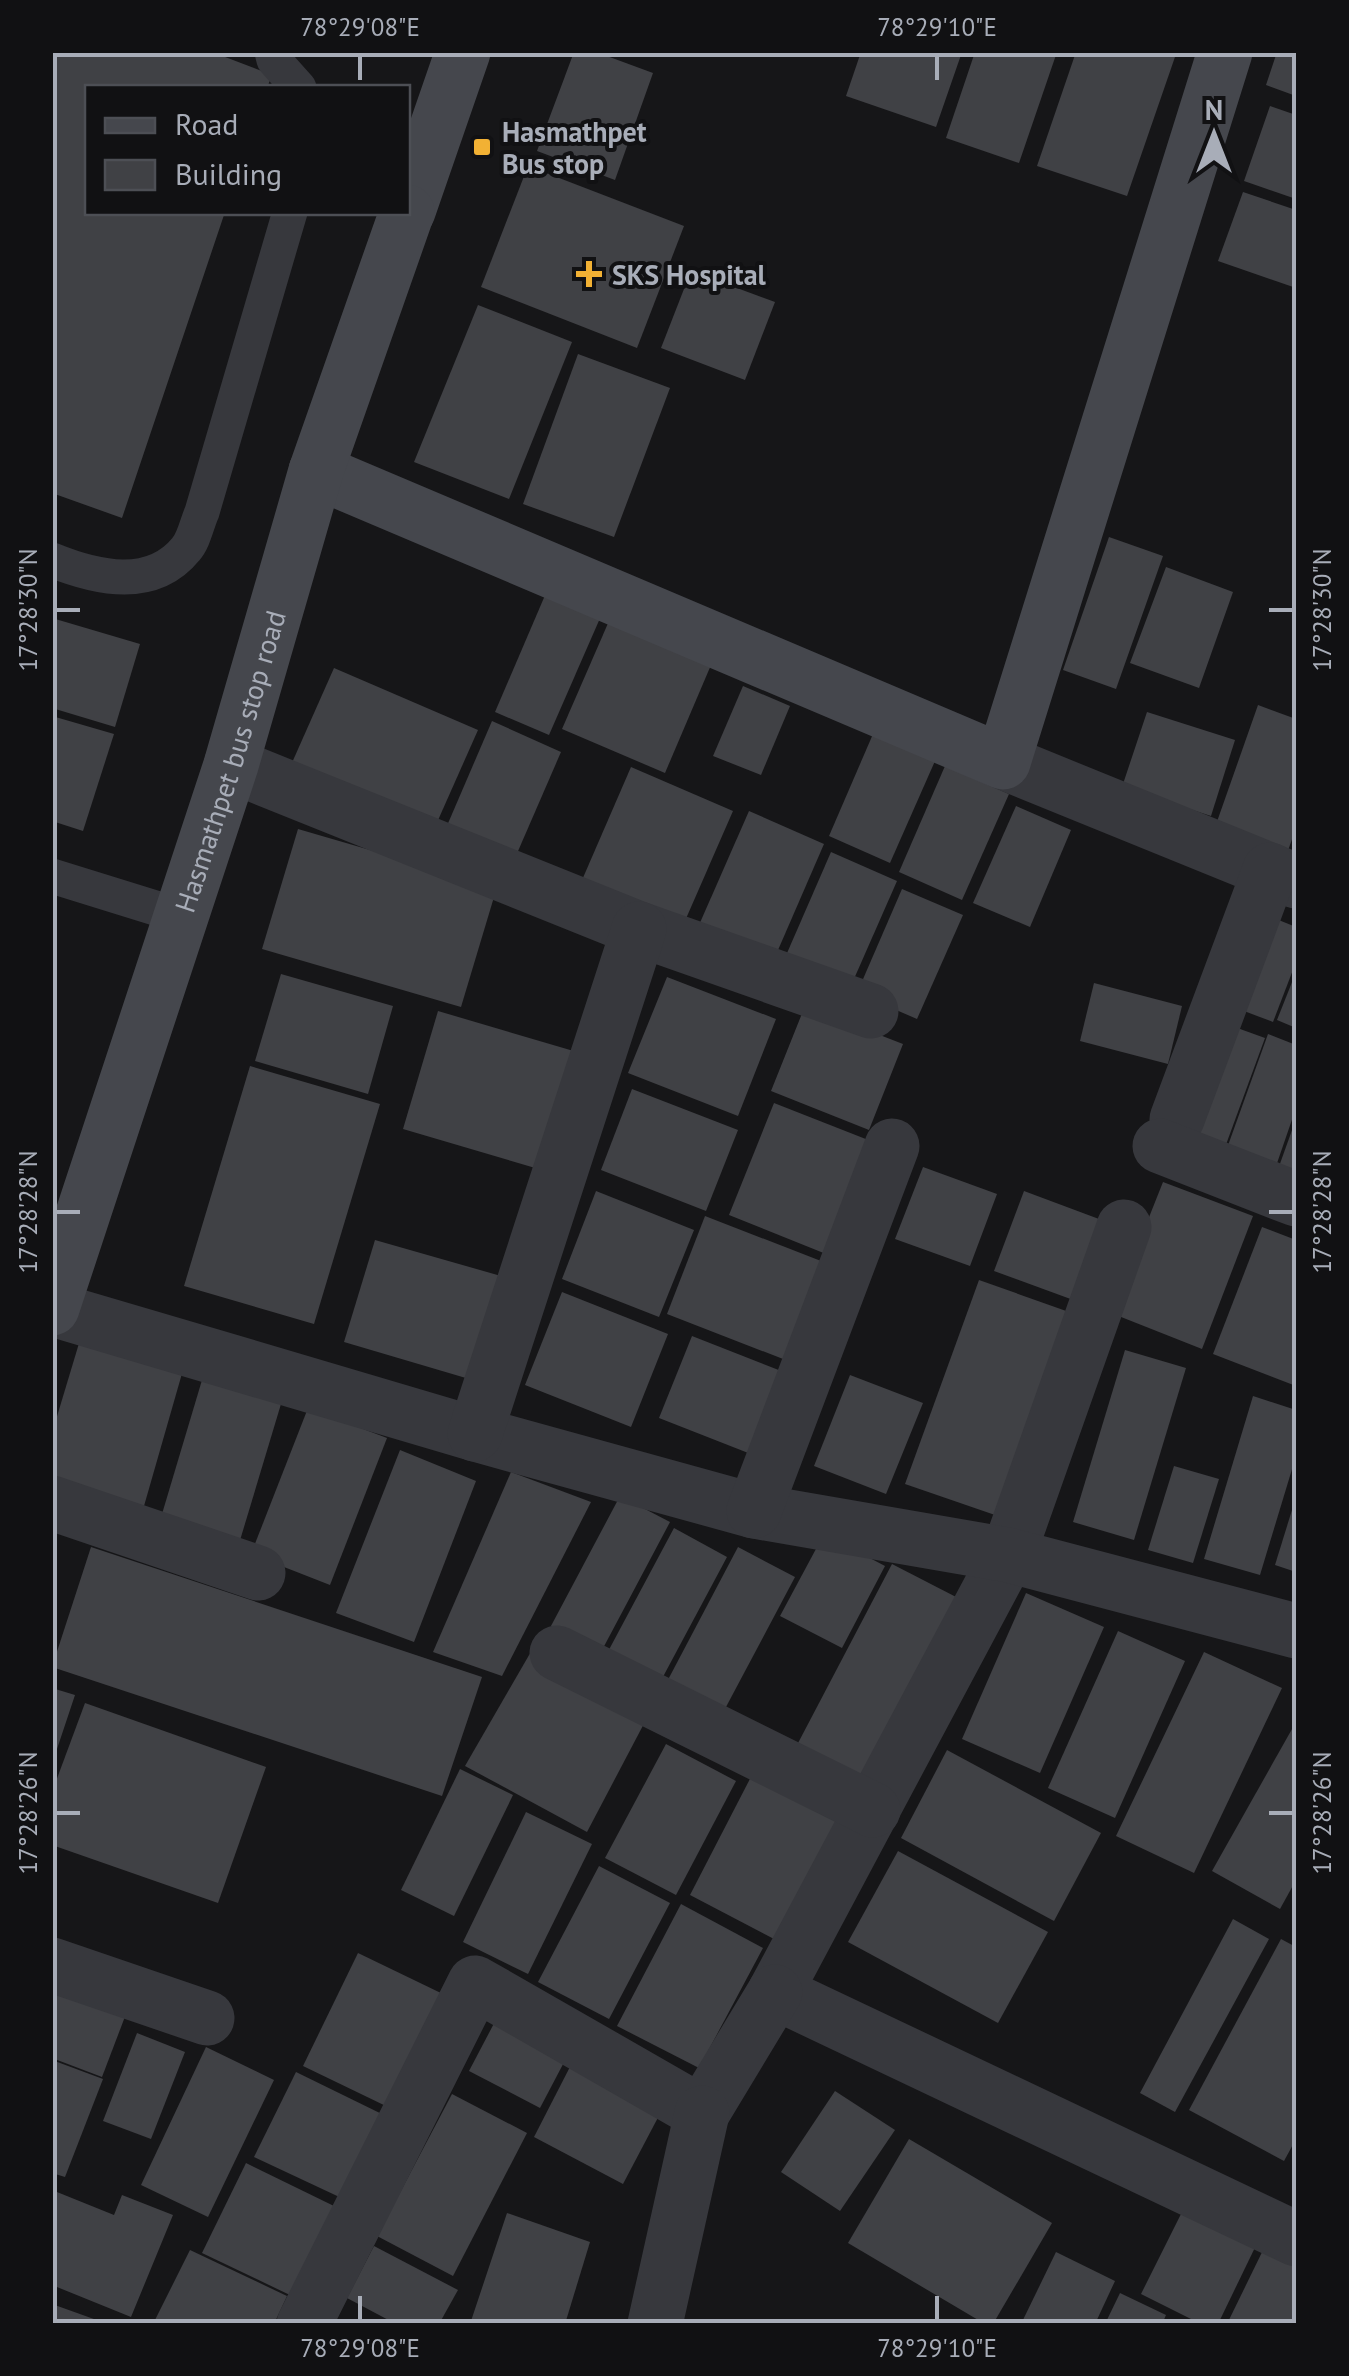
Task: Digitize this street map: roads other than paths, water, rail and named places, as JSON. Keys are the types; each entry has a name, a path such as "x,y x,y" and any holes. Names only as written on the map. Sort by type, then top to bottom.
{"street":[{"name":"Hasmathpet bus stop road","path":"410,203 463,52"},
{"path":"1002,762 1225,52"},
{"name":"Hasmathpet bus stop road","path":"55,1290 231,765 316,471 406,215"},
{"path":"316,471 1002,762 1283,875 1168,1132 1296,1199"},
{"path":"231,765 639,929 870,1010"},
{"path":"476,1434 639,929"},
{"path":"754,1511 892,1146"},
{"path":"655,2324 702,2114 775,1992 1008,1556 1124,1227"},
{"path":"55,1290 476,1434 754,1511 1008,1556 1296,1632"},
{"path":"52,1502 258,1573"},
{"path":"556,1653 872,1810"},
{"path":"52,1965 207,2018"},
{"path":"304,2324 476,1984 702,2114"},
{"path":"775,1992 1296,2239"}],"lane":[{"path":"272,52 274,60 296,85"},
{"path":"52,560 119,578 157,573 188,548 289,215"},
{"path":"52,876 181,916"}],"place":[{"name":"Hasmathpet Bus stop","path":"482,147"},
{"name":"SKS Hospital","path":"589,274"}]}
